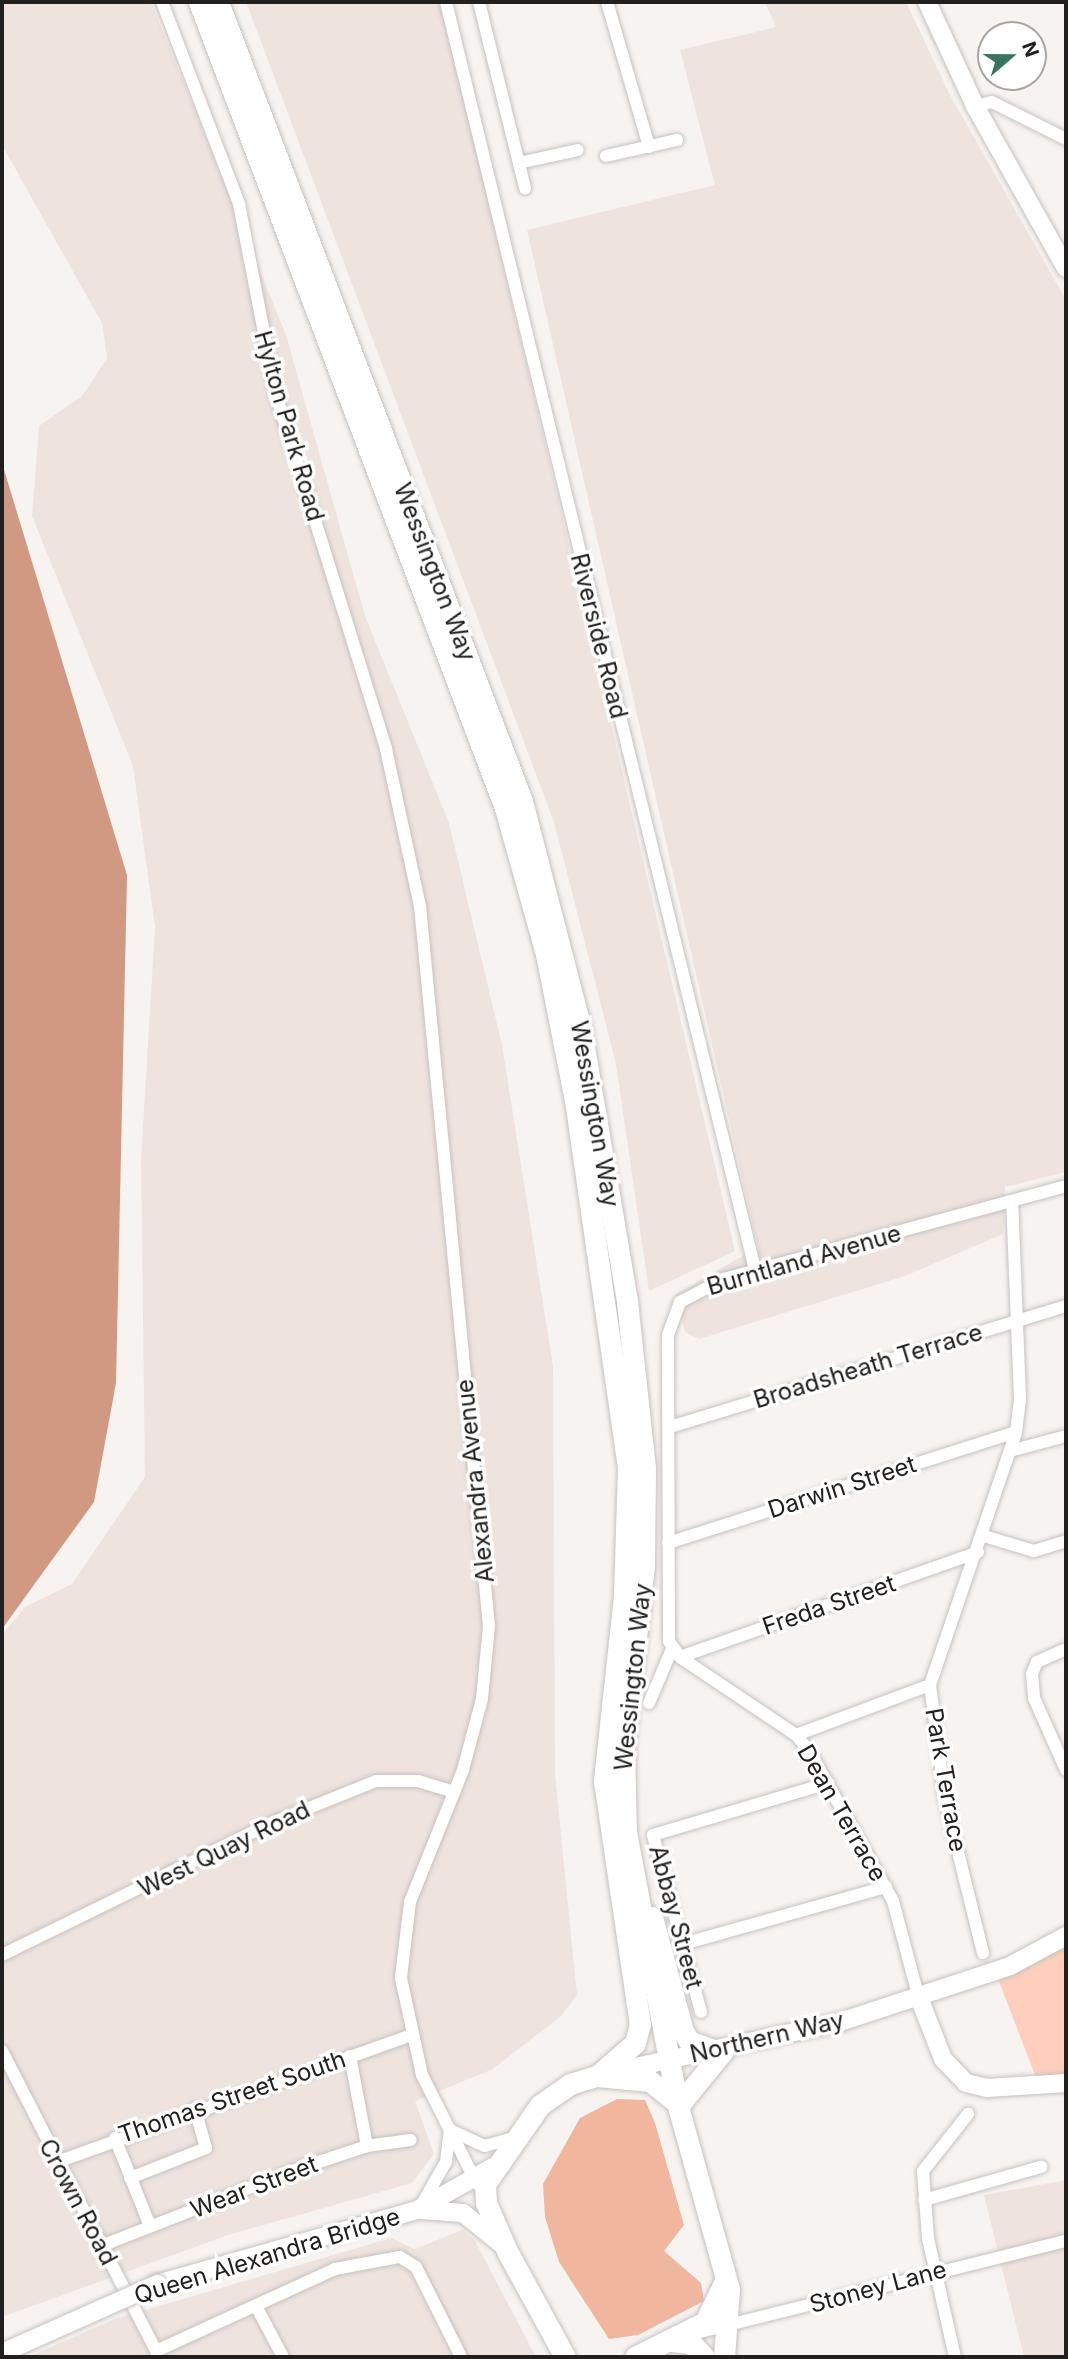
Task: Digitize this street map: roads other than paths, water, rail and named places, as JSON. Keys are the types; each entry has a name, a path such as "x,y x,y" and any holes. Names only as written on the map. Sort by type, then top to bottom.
{"main road":[{"name":"Wessington Way","path":"199,2 505,808 546,954 575,1100 628,1467 624,1596 604,1781 639,2034 597,2076"},
{"name":"Wessington Way","path":"218,2 522,801 564,948 595,1104 642,1429 644,1565 623,1778 634,1884 677,2105 725,2274 727,2327 724,2357"},
{"path":"597,2076 650,2081 677,2105 722,2051 689,2040 683,2031 662,1946 634,1884"},
{"name":"Northern Way","path":"486,2203 493,2167 513,2138 554,2093 597,2076"},
{"path":"486,2203 509,2253 565,2357"},
{"path":"704,2357 682,2337 717,2307 725,2274"},
{"name":"Stoney Lane","path":"635,2357 682,2337"}],"street":[{"name":"Hylton Park Road","path":"162,2 239,204 275,395 402,812"},
{"name":"Riverside Road","path":"446,2 755,1270"},
{"path":"479,2 525,188"},
{"path":"607,2 649,147"},
{"path":"927,2 975,106 1066,268"},
{"path":"975,106 992,102 1066,139"},
{"path":"606,156 677,140"},
{"path":"519,163 578,150"},
{"name":"Alexandra Avenue","path":"402,812 420,906 489,1626 486,1681 454,1792 410,1902 401,1978 409,2036 450,2130 486,2203"},
{"name":"Burntland Avenue","path":"676,1653 667,1543 672,1314 694,1293 755,1270 1066,1186"},
{"name":"Park Terrace","path":"983,1952 945,1799 930,1685 984,1536 1016,1432 1012,1201"},
{"name":"Broadsheath Terrace","path":"670,1427 1066,1306"},
{"name":"Darwin Street","path":"667,1543 1016,1432"},
{"path":"1010,1451 1066,1436"},
{"path":"984,1536 1034,1551 1066,1541"},
{"name":"Freda Street","path":"676,1653 978,1552"},
{"path":"1066,1650 1037,1662 1032,1674 1034,1698 1066,1770"},
{"path":"649,1703 676,1653"},
{"name":"Dean Terrace","path":"676,1653 796,1735 828,1783 886,1887 918,1995"},
{"path":"796,1735 930,1685"},
{"name":"West Quay Road","path":"2,1955 350,1790 398,1779 454,1792"},
{"name":"Abbay Street","path":"701,2012 653,1835 828,1783"},
{"path":"683,1944 886,1887"},
{"name":"Northern Way","path":"597,2076 669,2059 722,2051 918,1995 1010,1966 1066,1936"},
{"path":"918,1995 943,2059 966,2083 987,2088 1066,2083"},
{"name":"Thomas Street South","path":"57,2162 195,2109 409,2036"},
{"name":"Crown Road","path":"2,2052 156,2351 256,2306"},
{"path":"350,2056 367,2146"},
{"path":"130,2178 206,2148 195,2109"},
{"path":"955,2357 936,2271 924,2200 923,2171 968,2114"},
{"path":"509,2253 487,2227 463,2213 417,2210 446,2162 450,2130 485,2146 513,2138"},
{"path":"115,2138 150,2226"},
{"name":"Wear Street","path":"102,2246 367,2146 411,2140"},
{"name":"Northern Way","path":"417,2210 475,2180 493,2167"},
{"path":"924,2200 1041,2167"},
{"name":"Queen Alexandra Bridge","path":"2,2353 157,2284 417,2210"},
{"name":"Stoney Lane","path":"682,2337 936,2271 1066,2241"},
{"path":"283,2357 256,2306 335,2269 400,2257 416,2267 461,2357"}]}
